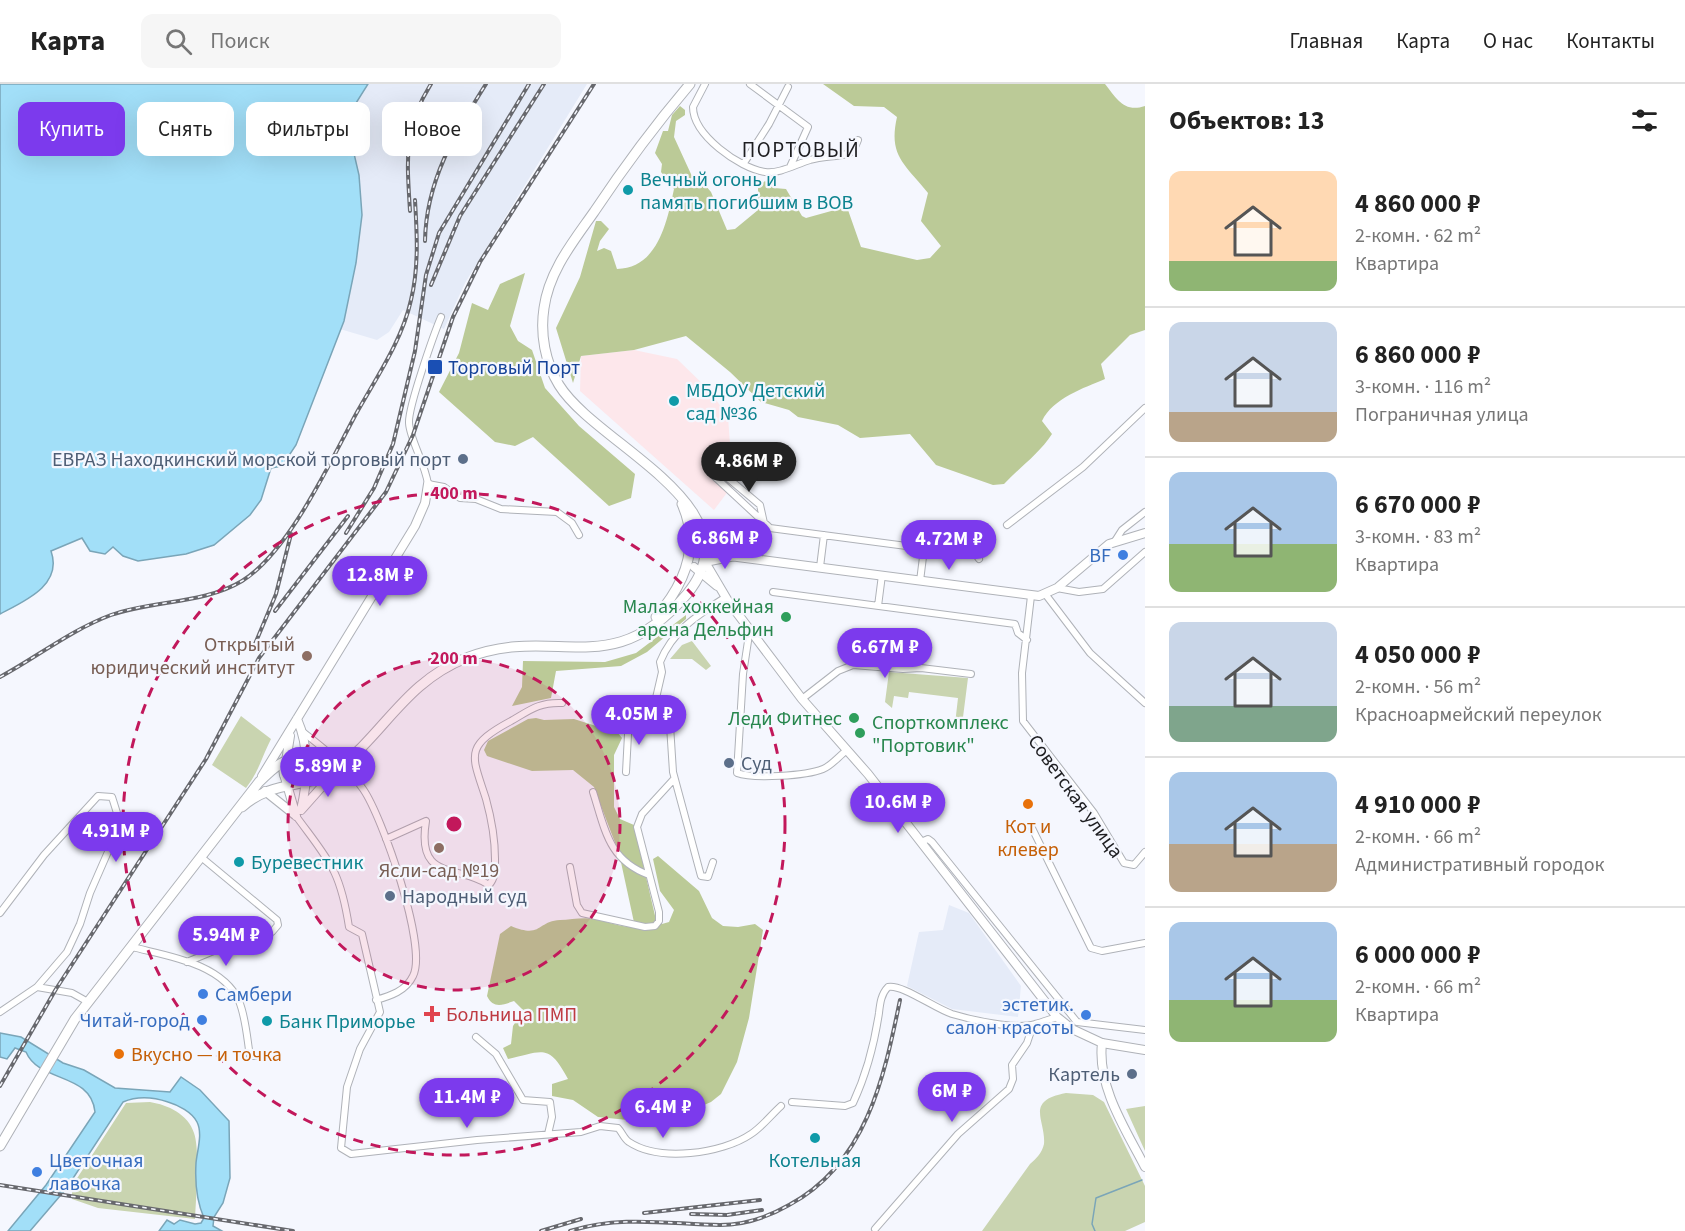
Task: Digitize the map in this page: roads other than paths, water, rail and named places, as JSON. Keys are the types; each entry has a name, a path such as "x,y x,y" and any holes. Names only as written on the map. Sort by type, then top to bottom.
{"main road":[{"path":"690,84 644,139 566,254 551,281 543,319 547,358 559,386 569,398 667,483 699,521 704,555 724,594"},
{"path":"260,789 297,782 307,775 338,764 360,746 418,687 441,670 464,658 492,649 516,646 610,646 638,636 677,605 695,566 688,519 667,483"},
{"path":"1145,533 1115,541 1057,588 1046,595 1030,596 735,556 693,553 695,566 724,594 802,699 868,774 1022,969 1057,1017 1072,1029 1102,1043 1101,1060 1106,1086 1145,1167"},
{"path":"638,636 669,602 704,555"},
{"path":"0,1146 57,1047 88,1002 242,807 295,759 306,758 338,764"},
{"path":"295,759 305,763 307,775"},
{"path":"285,767 290,781 297,782"}],"street":[{"path":"705,84 693,107 699,129 720,149 744,163 769,172 810,160 847,154 853,150 858,140"},
{"path":"750,84 808,127 790,167"},
{"path":"744,163 788,87"},
{"path":"298,813 260,789 291,729 415,526 425,503 428,484 409,421 430,344 441,317"},
{"path":"1007,525 1083,467 1145,408"},
{"path":"764,522 760,505 710,463 714,476 770,528 967,554 969,545 979,559"},
{"path":"428,484 444,487 460,498 476,499 501,508 557,512 572,523 579,535"},
{"path":"1115,541 1122,530 1145,512"},
{"path":"1145,533 1145,539"},
{"path":"820,567 824,535"},
{"path":"920,580 924,549"},
{"path":"1057,588 1097,592 1145,552"},
{"path":"878,606 882,575"},
{"path":"773,592 1015,624 1018,633 1027,640"},
{"path":"656,698 662,672 660,662 669,643 690,620 724,594"},
{"path":"1046,595 1090,653 1145,703"},
{"name":"Советская улица","path":"1030,596 1022,683 1025,725 1094,813 1124,863 1134,865 1145,852"},
{"path":"750,628 742,674 737,773 764,776 825,769 846,751"},
{"path":"802,699 838,671 853,665 921,668 971,674"},
{"path":"626,772 629,716 646,702 656,698 664,702 669,710 674,778 701,876 708,877 713,862"},
{"path":"386,839 426,821 424,842 432,861 450,871 489,885 495,874 494,846 487,805 473,759 485,738 498,728 537,704 562,703"},
{"path":"297,719 303,732 307,775 298,813"},
{"path":"291,729 285,767 286,785 298,813 338,877 349,927 362,934 380,1012 360,1049 347,1087 341,1136 341,1148 344,1153 581,1132 608,1126 618,1128 627,1141 651,1150 705,1152 752,1134 781,1106"},
{"path":"303,732 365,791 386,839 405,895 417,960 410,982 393,996 376,1000"},
{"path":"298,813 338,764"},
{"path":"570,867 577,905 582,913 645,927 655,926 659,921 637,826 642,814 674,778"},
{"path":"592,792 606,835 617,855 632,869 649,875"},
{"path":"0,913 44,855 101,794 112,797 117,813 114,838 67,952 37,987 0,1012"},
{"path":"1031,826 1091,948 1102,951 1144,944"},
{"path":"921,842 928,839 933,842 1077,1022 1145,1030"},
{"path":"187,962 233,943 272,932 278,925 277,920 201,857"},
{"path":"132,947 187,962 215,974 232,991 242,1011 250,1056 271,1056"},
{"path":"1022,969 1031,962"},
{"path":"37,987 72,993 88,1002"},
{"path":"792,1102 845,1106 853,1103 866,1076 876,1041 882,996 888,987 902,988 929,1005 959,1016 1007,1024 1033,1025 1057,1017"},
{"path":"875,1229 958,1134 1009,1089 1013,1079 1012,1065 1027,1043 1033,1025"},
{"path":"476,1037 496,1054 523,1100 550,1102 552,1117 548,1134"},
{"path":"1102,1043 1145,1050"}],"water":[{"path":"0,84 368,84 357,102 246,102 246,156 355,156 359,175 362,215 356,263 344,321 296,445 282,466 271,468 261,500 250,515 214,545 186,554 138,561 123,556 113,547 105,554 90,551 82,538 51,551 52,573 47,582 30,597 0,614"},
{"path":"0,1033 21,1037 63,1063 84,1070 115,1088 170,1092 181,1077 200,1090 229,1121 230,1178 223,1203 214,1217 213,1226 222,1231 159,1231 167,1220 174,1224 180,1220 195,1224 201,1223 204,1218 198,1198 196,1177 200,1132 195,1118 184,1109 162,1100 145,1098 123,1102 66,1189 30,1231 8,1231 46,1185 95,1112 91,1099 84,1090 42,1069 26,1052 15,1048 7,1059 0,1057"}],"waterway":[{"path":"1095,1231 1092,1224 1096,1198 1142,1180"}],"railway":[{"path":"410,211 408,160 411,130 415,115 431,84"},
{"path":"425,241 431,198 444,158 486,84"},
{"path":"346,533 374,488 393,444 415,351 426,275 439,233 529,84"},
{"path":"431,285 460,216 544,84"},
{"path":"0,1086 56,989 206,759 259,658 386,492 413,435 453,317 480,262 594,84"},
{"path":"0,677 68,636 111,615 195,598 227,588 242,581 276,549 292,528 321,480 388,359 407,315 416,263 415,200"},
{"path":"275,611 348,516"},
{"path":"255,644 276,594 291,534"},
{"path":"570,1231 589,1226 626,1222 738,1224 773,1213 815,1188 837,1167 854,1143 867,1116 887,1059 900,1000"},
{"path":"0,1185 293,1231"},
{"path":"644,1213 760,1200"},
{"path":"691,1214 727,1215 762,1210"},
{"path":"541,1231 581,1219"}],"place":[{"name":"Вечный огонь и память погибшим в ВОВ","path":"628,190"},
{"name":"Торговый Порт","path":"435,367"},
{"name":"МБДОУ Детский сад №36","path":"674,401"},
{"name":"ЕВРАЗ Находкинский морской торговый порт","path":"463,459"},
{"name":"BF","path":"1123,555"},
{"name":"Малая хоккейная арена Дельфин","path":"786,617"},
{"name":"Открытый юридический институт","path":"307,656"},
{"name":"Леди Фитнес","path":"854,718"},
{"name":"Спорткомплекс \"Портовик\"","path":"860,733"},
{"name":"Суд","path":"729,763"},
{"name":"Кот и клевер","path":"1028,804"},
{"name":"Ясли-сад №19","path":"439,848"},
{"name":"Буревестник","path":"239,862"},
{"name":"Народный суд","path":"390,896"},
{"name":"Самбери","path":"203,994"},
{"name":"Больница ПМП","path":"432,1014"},
{"name":"эстетик. салон красоты","path":"1086,1015"},
{"name":"Читай-город","path":"202,1020"},
{"name":"Банк Приморье","path":"267,1021"},
{"name":"Вкусно — и точка","path":"119,1054"},
{"name":"Картель","path":"1132,1074"},
{"name":"Котельная","path":"815,1138"},
{"name":"Цветочная лавочка","path":"37,1172"}],"district":[{"name":"ПОРТОВЫЙ","path":"801,150"}]}
